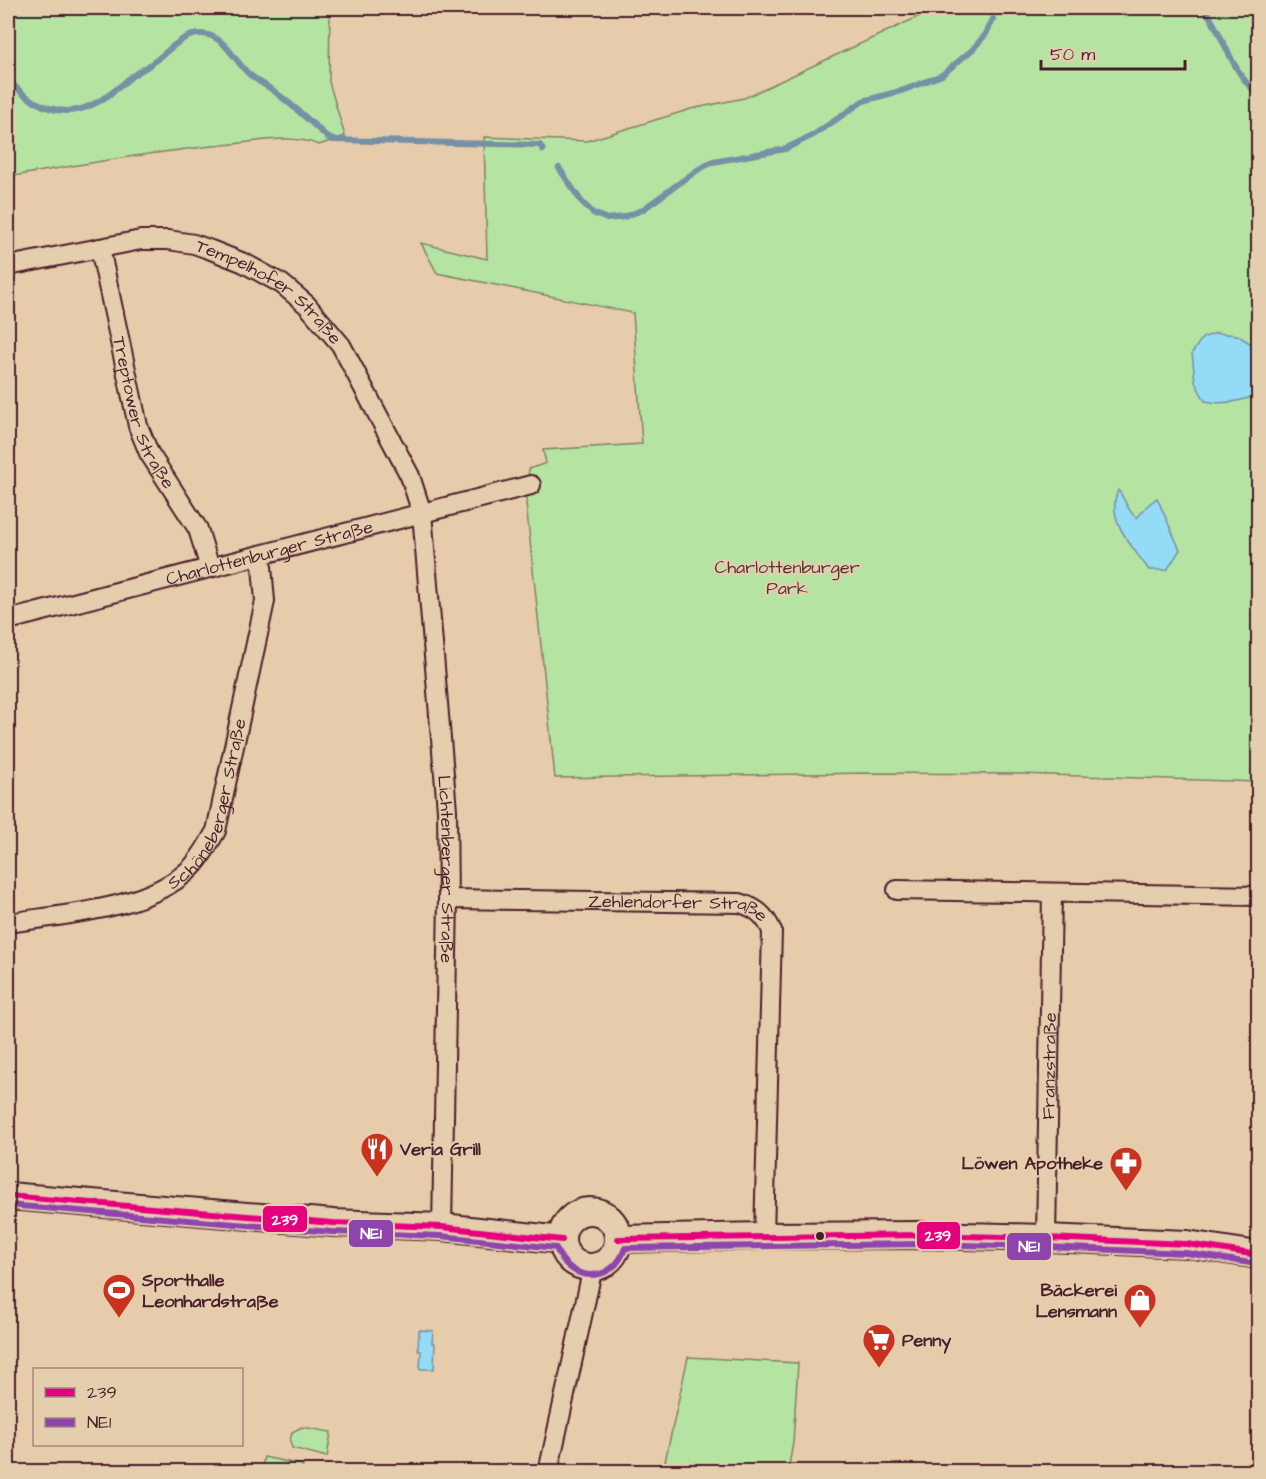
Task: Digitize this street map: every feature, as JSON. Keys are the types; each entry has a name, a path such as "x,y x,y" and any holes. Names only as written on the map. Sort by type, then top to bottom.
{"main road":[{"path":"8,1196 322,1222 442,1227 562,1240"},
{"path":"590,1211 606,1216 612,1222 618,1239 613,1254 601,1265 593,1267 581,1266 572,1260 564,1251 562,1240 563,1231 573,1217 590,1211"},
{"path":"618,1239 764,1236 1046,1238 1187,1244 1258,1255"},
{"path":"1187,1244 1258,1237"}],"street":[{"name":"Tempelhofer Straße","path":"8,266 141,240 168,240 194,244 243,263 282,284 307,306 341,345 410,476 422,513"},
{"name":"Treptower Straße","path":"100,248 138,426 149,453 198,529 210,568"},
{"name":"Charlottenburger Straße","path":"8,620 531,485"},
{"name":"Lichtenberger Straße","path":"422,513 447,810 448,899 442,1227"},
{"name":"Schöneberger Straße","path":"8,923 123,903 152,895 175,882 192,868 205,851 216,831 265,601 261,555"},
{"path":"897,890 1258,896"},
{"name":"Franzstraße","path":"1046,1238 1052,893"},
{"name":"Zehlendorfer Straße","path":"448,899 740,903 751,907 766,919 772,931 764,1236"},
{"path":"548,1472 593,1267"}],"green space":[{"path":"8,8 330,8 329,82 345,136 319,145 299,140 277,139 176,150 8,177"},
{"name":"Charlottenburger Park","path":"937,8 1258,8 1258,782 1020,774 871,773 555,778 526,503 529,469 546,463 543,450 642,444 633,313 437,273 421,243 487,259 484,137 587,141 691,109 744,98"},
{"path":"688,1357 798,1363 793,1443 788,1471 663,1471"},
{"path":"302,1427 331,1432 327,1457 292,1448 290,1441 292,1432"},
{"path":"264,1457 303,1465 302,1471 261,1471"}],"water":[{"path":"1216,333 1237,335 1258,348 1258,394 1232,402 1205,401 1195,382 1192,353 1202,338"},
{"path":"1118,490 1137,518 1157,498 1180,550 1167,570 1149,570 1123,533 1115,512"},
{"path":"419,1330 433,1331 434,1369 420,1369"}],"waterway":[{"path":"1204,8 1234,64 1258,94"},
{"path":"559,168 581,201 593,213 607,219 624,217 642,210 699,169 713,162 785,149 815,134 863,101 904,90 942,75 972,50 986,34 993,19"},
{"path":"8,78 23,94 43,106 65,111 76,110 94,104 105,97 182,39 195,34 210,35 223,44 256,80 275,92 333,140 540,145 543,150"}],"transit line":[{"name":"239","path":"8,1196 333,1223 442,1227 562,1240"},
{"name":"NE1","path":"8,1205 332,1232 441,1236 556,1248 562,1260 571,1268 591,1275 611,1269 625,1248 921,1244 1046,1247 1186,1253 1257,1264"},
{"name":"239","path":"618,1239 921,1235 1046,1238 1187,1244 1258,1255"}],"place":[{"name":"Veria Grill","path":"377,1178"},
{"name":"Löwen Apotheke","path":"1126,1192"},
{"name":"Sporthalle Leonhardstraße","path":"119,1319"},
{"name":"Bäckerei Lensmann","path":"1140,1329"},
{"name":"Penny","path":"879,1369"}]}
